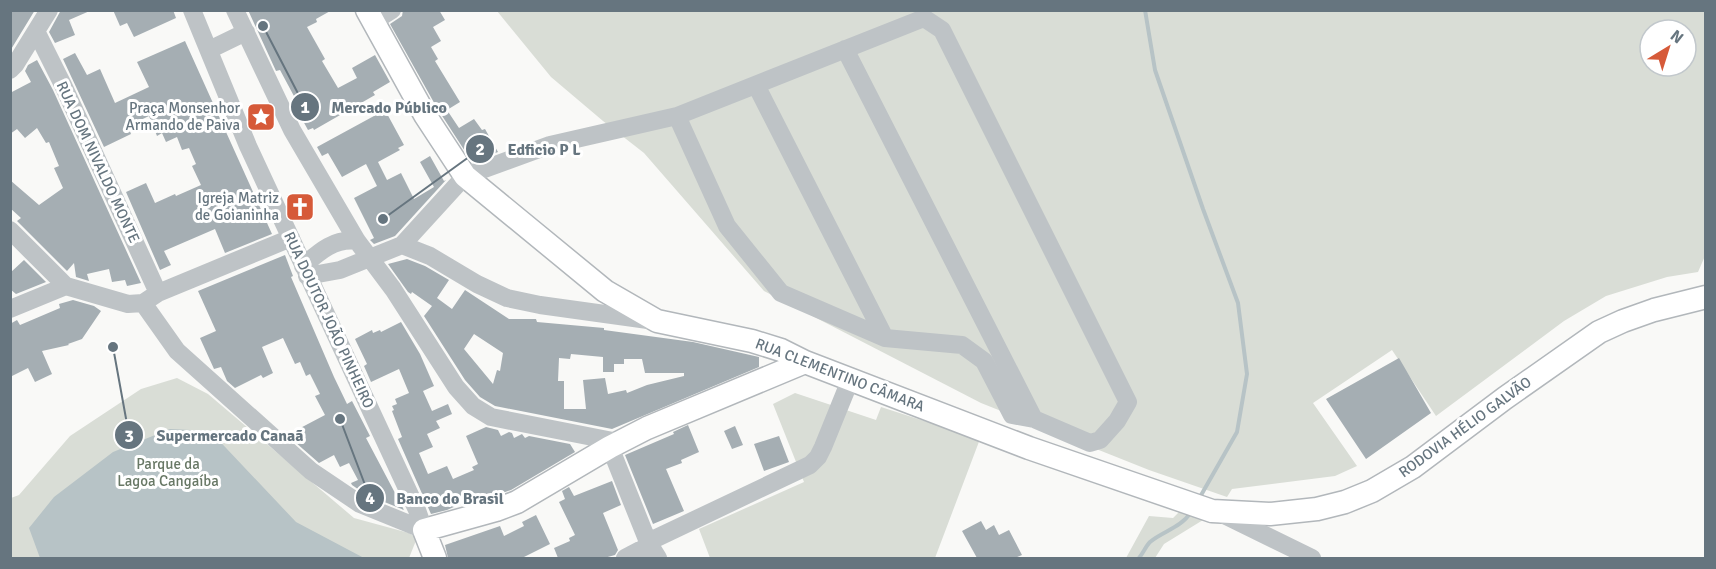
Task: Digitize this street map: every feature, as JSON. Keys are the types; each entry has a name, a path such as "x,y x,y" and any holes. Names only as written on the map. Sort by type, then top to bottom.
{"main road":[{"name":"RUA CLEMENTINO CÂMARA","path":"378,14 425,115 465,176 605,291 657,321 752,341 782,350 805,362 1029,448 1215,511"},
{"name":"RODOVIA HÉLIO GALVÃO","path":"1215,511 1270,514 1345,502 1372,491 1413,467 1514,391 1599,332 1654,310 1706,297"},
{"path":"433,556 424,530 517,502 614,445 714,398 805,362"}],"street":[{"path":"10,70 49,10"},
{"name":"RUA DOUTOR JOÃO PINHEIRO","path":"192,10 248,146 417,510 424,530"},
{"path":"235,10 292,130 357,241 393,289 456,387 482,413 500,419 597,437 614,445 648,542 658,558"},
{"path":"305,271 340,270 402,245 465,176 550,145 677,116 924,18 942,30 1128,402 1117,422 1100,440 1090,443 1034,419 1012,416 984,360 963,345 885,338 782,293 727,226 677,116"},
{"name":"RUA DOM NIVALDO MONTE","path":"36,31 63,85 143,300 177,351 311,471 360,504 424,530"},
{"path":"208,50 246,32"},
{"path":"845,49 1034,419"},
{"path":"756,85 885,338"},
{"path":"10,230 66,286"},
{"path":"10,309 66,286 143,300 291,238"},
{"path":"305,271 323,249 334,243 357,241"},
{"path":"402,245 420,251 477,284 507,298 540,305 657,321"},
{"path":"625,558 644,548 648,542 810,465 824,447 851,378"},
{"path":"1215,511 1312,558"}],"green space":[{"path":"497,11 1705,11 1705,256 1698,272 1667,277 1606,296 1564,321 1436,416 1392,350 1313,403 1357,466 1335,476 1232,489 1227,497 1149,470 981,403 764,291 644,153 551,77"},
{"name":"Parque da Lagoa Cangaíba","path":"177,378 208,394 354,518 409,533 417,538 409,558 11,558 11,498 19,495 70,436 141,389"},
{"path":"795,393 876,420 881,407 980,439 935,558 710,558 699,529 804,482 773,404"},
{"path":"1183,508 1203,520 1164,544 1155,558 1126,558 1149,516 1173,518"}],"shaded area":[{"path":"170,429 210,431 296,522 364,558 40,558 29,528 54,497 113,452"}],"building":[{"path":"10,10 35,10 10,51"},
{"path":"61,10 92,10 69,20 75,35 55,43 49,32"},
{"path":"113,10 173,10 176,18 134,37 127,23 120,26"},
{"path":"248,10 332,10 307,27 325,59 322,61 338,88 357,78 352,68 375,55 390,82 373,92 375,95 314,130 313,128 308,130 291,99 295,98 280,70 276,71"},
{"path":"403,10 439,10 445,20 433,27 441,41 431,47 438,59 435,61 460,102 447,110 459,128 474,119 482,130 485,129 498,152 472,162 437,108 390,24 402,16"},
{"path":"185,41 272,234 225,253 215,229 164,251 171,265 160,270 126,192 146,183 155,203 201,185 192,166 196,164 189,148 182,150 177,137 166,142 162,133 157,136 149,116 128,126 131,134 104,147 63,59 75,53 87,75 100,69 115,103 149,87 137,62"},
{"path":"37,60 53,90 141,283 127,286 125,280 112,282 109,269 87,274 89,281 76,277 74,263 67,271 17,221 21,218 10,208 10,180 39,205 63,188 54,168 59,166 49,142 46,143 37,128 25,138 17,129 10,134 10,93 31,82 25,71 28,65"},
{"path":"385,110 404,145 398,148 400,150 378,162 387,180 401,173 414,199 434,187 420,162 430,156 444,181 446,180 395,236 374,244 370,240 374,238 354,198 377,186 366,164 342,177 328,153 322,156 317,147"},
{"path":"285,255 293,276 291,277 334,377 347,404 352,401 370,436 366,438 404,510 365,494 352,485 351,483 358,480 349,463 340,467 334,455 319,463 287,435 325,415 315,396 320,394 310,374 306,376 300,362 295,364 283,338 262,347 273,373 263,378 261,375 235,388 227,381 221,367 214,369 200,338 216,331 198,291"},
{"path":"407,259 449,280 437,298 452,309 465,290 509,319 536,319 537,322 604,328 604,330 693,342 759,357 759,367 612,429 495,406 480,397 465,380 424,316 432,306 412,292 411,294 408,292 388,264","holes":["474,334 503,353 500,371 497,370 493,384 464,349","571,354 603,357 603,372 614,372 614,364 624,364 624,359 642,359 645,373 684,373 684,376 647,385 627,393 626,390 608,394 605,378 583,380 586,409 564,409 564,381 558,381 559,358 570,359"]},
{"path":"24,260 46,282 16,294 10,289 10,273"},
{"path":"73,300 94,306 101,311 82,339 69,345 42,351 52,374 35,382 28,368 10,377 10,324 17,320 20,325 60,308 59,304"},
{"path":"401,322 420,354 434,386 423,391 432,411 448,404 452,414 436,421 440,428 427,434 433,447 419,453 428,474 447,466 453,479 474,470 472,467 478,464 466,436 486,427 498,430 501,436 509,432 514,438 522,434 525,438 529,436 570,444 575,452 511,490 483,500 481,495 447,510 431,514 398,439 402,437 392,406 397,404 395,399 409,393 399,369 371,382 364,366 367,364 355,339 372,330 373,333 380,330 381,332"},
{"path":"1399,358 1431,413 1366,459 1326,399"},
{"path":"688,425 699,452 681,460 682,463 666,469 684,511 653,524 625,455 674,434 673,432"},
{"path":"735,426 743,445 732,449 724,431"},
{"path":"779,436 789,462 764,471 754,444"},
{"path":"612,481 621,505 603,513 618,550 615,555 604,558 558,558 554,548 570,541 569,538 575,535 559,502 565,499 562,491 569,487 574,496"},
{"path":"536,515 550,544 522,558 448,558 445,545 500,526 504,536 524,526 522,522"},
{"path":"981,521 986,530 994,525 999,535 1009,530 1022,555 1015,558 977,558 962,531"}],"waterway":[{"path":"1145,10 1155,70 1238,303 1247,374 1237,432 1200,497"},
{"path":"1139,558 1150,542 1177,526 1191,512"}],"place":[{"name":"Mercado Público","path":"263,26"},
{"name":"Praça Monsenhor Armando de Paiva","path":"261,117"},
{"name":"Igreja Matriz de Goianinha","path":"300,207"},
{"name":"Edficio P L","path":"383,219"},
{"name":"Supermercado Canaã","path":"113,347"},
{"name":"Banco do Brasil","path":"340,419"}]}
